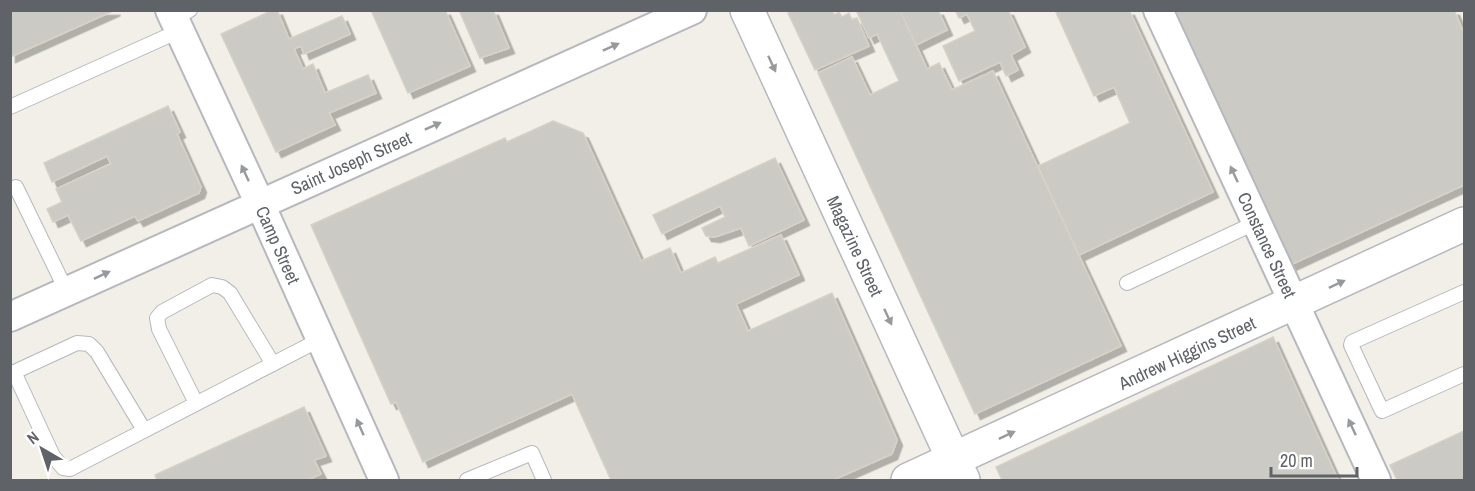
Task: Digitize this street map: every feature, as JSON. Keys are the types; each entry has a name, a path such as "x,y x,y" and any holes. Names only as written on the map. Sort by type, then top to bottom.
{"street":[{"name":"Saint Joseph Street","path":"10,317 692,10"},
{"name":"Magazine Street","path":"747,10 959,470"},
{"name":"Constance Street","path":"1158,10 1376,480"},
{"name":"Camp Street","path":"178,18 384,480"},
{"name":"Andrew Higgins Street","path":"908,480 959,470 1294,303 1464,224"}],"lane":[{"path":"10,107 178,18"},
{"path":"16,187 67,292"},
{"path":"1127,283 1257,222"},
{"path":"196,403 159,329 157,318 162,312 212,285 222,287 230,293 273,364"},
{"path":"1464,292 1352,342 1351,345 1382,411 1464,374"},
{"path":"144,430 97,352 89,344 77,343 12,373 53,456 63,468 70,469 321,339"},
{"path":"467,480 532,453 544,480"}],"building":[{"path":"10,10 115,10 10,57"},
{"path":"277,10 289,39 342,16 350,34 304,54 301,46 294,49 303,69 313,64 325,93 368,75 376,93 329,113 335,125 276,152 221,34"},
{"path":"371,10 445,10 470,66 408,93"},
{"path":"459,10 493,10 509,48 480,58"},
{"path":"792,10 832,10 834,15 839,12 842,17 849,13 852,20 857,18 869,46 815,70 788,13"},
{"path":"856,10 900,10 927,69 939,63 952,90 993,71 1121,346 975,414 818,73 852,57 870,95 899,81 877,34 869,38"},
{"path":"900,10 938,10 947,30 916,45"},
{"path":"955,10 1008,10 1025,47 1011,55 1018,70 1006,76 1000,62 959,81 943,46 975,31 967,14 959,18"},
{"path":"1055,10 1129,10 1213,192 1079,255 1038,166 1130,123 1114,87 1094,96"},
{"path":"1169,10 1454,10 1464,34 1464,185 1288,266"},
{"path":"168,106 180,132 177,134 201,187 199,193 138,221 135,216 81,241 68,215 53,222 47,209 62,202 56,189 111,164 107,156 52,182 44,163"},
{"path":"553,121 583,133 641,261 670,248 681,273 715,257 718,263 781,235 799,275 736,304 748,331 832,293 897,440 892,454 833,480 611,480 572,394 423,462 396,402 391,404 311,225 505,138 507,142"},
{"path":"775,158 804,220 749,246 741,228 715,237 706,236 702,228 725,217 720,206 662,234 653,215"},
{"path":"1273,337 1338,480 1002,480 996,467"},
{"path":"304,407 326,456 314,460 321,474 308,480 157,480 155,475"},
{"path":"1464,431 1464,480 1397,480 1390,465"}]}
